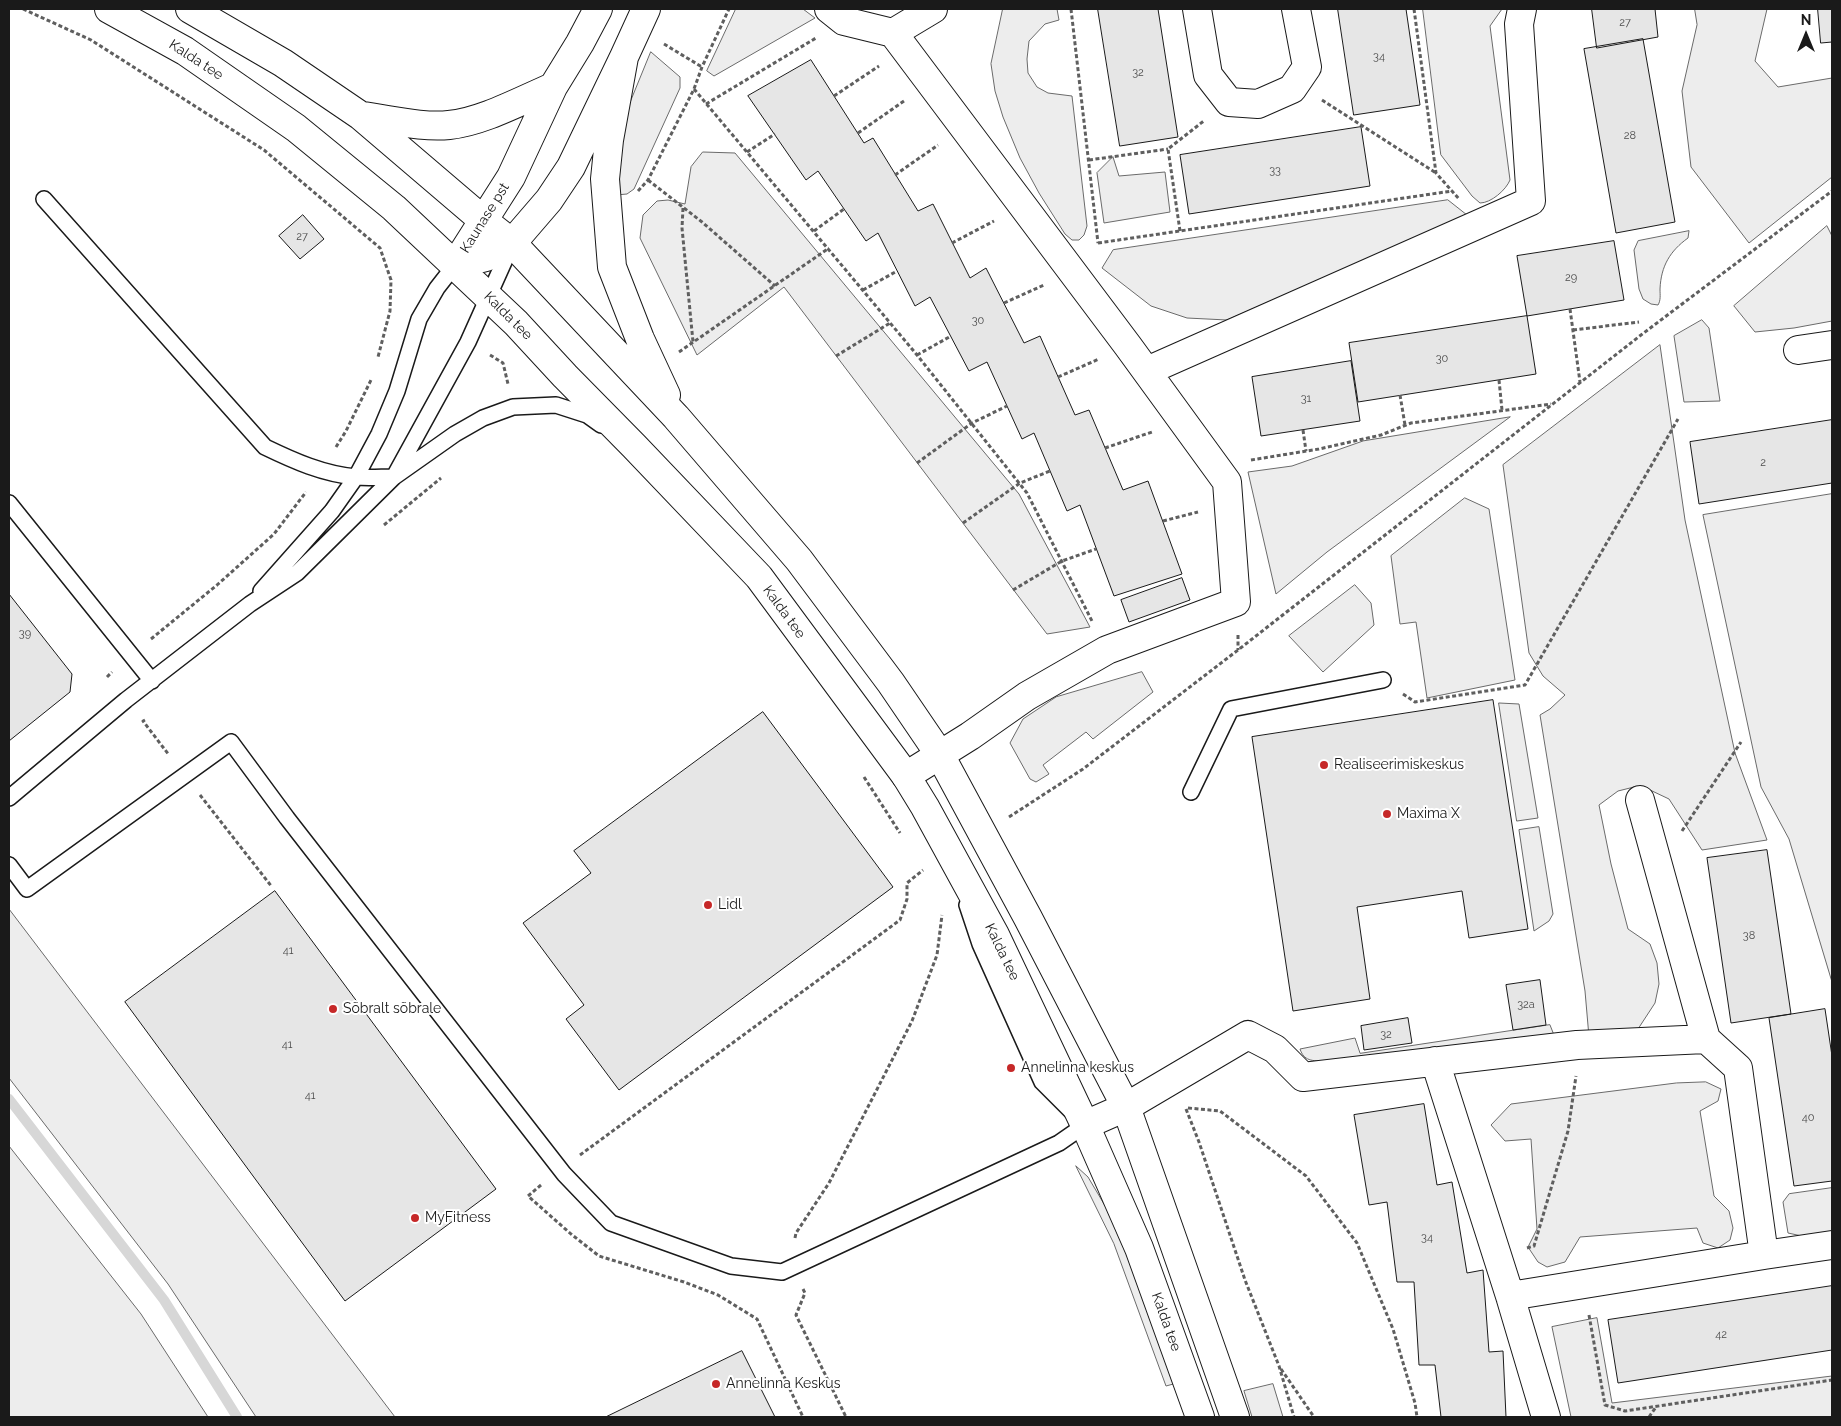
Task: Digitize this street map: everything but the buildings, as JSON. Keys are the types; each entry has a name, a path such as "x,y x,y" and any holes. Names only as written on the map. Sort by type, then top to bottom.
{"street":[{"name":"Kalda tee","path":"109,9 185,50 296,128 394,208 489,297 759,577 906,776 995,935 1085,1125 1139,1248 1200,1417"},
{"path":"190,9 283,63 361,116 512,243 676,417 800,560 891,683 940,755 1028,918 1126,1107 1235,1417"},
{"name":"Kaunase pst","path":"455,265 511,177 553,87 598,9"},
{"name":"Kaunase pst","path":"455,265 486,257 512,243 549,200 570,167 646,9"},
{"path":"899,41 933,9"},
{"path":"1197,9 1208,75 1229,102 1258,104 1292,89 1307,66 1296,9"},
{"path":"1147,371 1531,202 1519,24 1522,9"},
{"path":"837,15 899,41 1147,371 1227,482 1236,602 1107,650 1027,696 906,776"},
{"path":"624,57 609,140 605,179 612,267 640,339 676,417"},
{"path":"361,116 448,125 472,121 553,87"},
{"path":"1798,350 1832,345"},
{"path":"1640,800 1706,1039 1738,1068 1764,1255"},
{"path":"1085,1125 1126,1107 1248,1035 1275,1048 1303,1077 1577,1045 1706,1039"},
{"path":"1435,1061 1510,1296 1546,1417"},
{"path":"1510,1296 1832,1245"}],"lane":[{"path":"44,199 265,447 296,462 320,470 356,477 394,477"},
{"path":"394,477 468,342 512,243"},
{"path":"250,604 332,511 356,477 379,434 397,391 419,319 437,288 455,265"},
{"path":"9,798 126,700 250,604 297,573 394,477 454,434 483,418 512,407 556,405 587,415 634,446"},
{"path":"9,503 152,681"},
{"path":"1191,792 1231,709 1383,680"},
{"path":"9,865 27,889 231,742 287,818 560,1169 611,1223 731,1266 782,1272 1059,1144 1085,1125"}],"path":[{"path":"23,9 91,40 264,150 380,248 391,280 390,311 376,365"},
{"path":"636,193 648,180 694,89 729,9"},
{"path":"1071,9 1098,243"},
{"path":"1414,9 1436,174"},
{"path":"706,104 837,15"},
{"path":"657,40 702,67"},
{"path":"834,96 899,41"},
{"path":"858,133 930,83"},
{"path":"1296,83 1436,174 1481,224"},
{"path":"694,89 829,248 1027,493 1107,650"},
{"path":"1089,160 1168,150 1229,102"},
{"path":"895,175 963,127"},
{"path":"747,152 775,134"},
{"path":"1168,150 1180,231"},
{"path":"648,180 684,207 774,286"},
{"path":"1004,303 1072,272 1098,243 1452,191"},
{"path":"982,835 1090,764 1580,382 1832,191"},
{"path":"952,243 1022,206"},
{"path":"684,207 682,228 693,342"},
{"path":"814,231 844,209"},
{"path":"679,352 829,248"},
{"path":"863,290 898,271"},
{"path":"1570,309 1580,382"},
{"path":"1573,330 1639,322"},
{"path":"836,356 890,323"},
{"path":"917,355 951,336"},
{"path":"1058,377 1128,346"},
{"path":"107,677 217,585 274,534 346,431 374,374"},
{"path":"1499,380 1502,410"},
{"path":"1400,395 1405,425"},
{"path":"1216,466 1306,451 1381,435 1411,423 1552,404"},
{"path":"917,463 972,423 1007,406"},
{"path":"1383,680 1415,702 1525,685 1678,419"},
{"path":"1105,448 1183,421"},
{"path":"1302,430 1306,451"},
{"path":"963,523 1020,484 1050,472"},
{"path":"382,527 444,475"},
{"path":"1013,590 1062,561 1096,549"},
{"path":"151,714 144,721 272,887"},
{"path":"1658,866 1741,742"},
{"path":"863,775 905,839"},
{"path":"803,1417 757,1319 718,1295 684,1282 599,1256 528,1196 560,1169 900,920 907,899 907,883 925,868 950,852"},
{"path":"846,1417 796,1315 805,1293 792,1268 796,1233 829,1183 912,1020 937,955 943,907"},
{"path":"1497,1256 1534,1246 1568,1131 1576,1074 1577,1045"},
{"path":"1294,1417 1279,1366 1245,1280 1200,1142 1185,1108 1220,1112 1306,1176 1357,1243 1393,1329 1416,1403 1417,1417"},
{"path":"1584,1284 1605,1405 1625,1411 1832,1380"},
{"path":"1279,1366 1314,1417"},
{"path":"1649,1417 1656,1406"}],"shaded area":[{"path":"736,9 803,9 815,18 714,76 707,71"},
{"path":"1003,9 1057,9 1059,20 1045,24 1029,41 1028,73 1037,87 1048,93 1072,96 1087,226 1084,235 1079,240 1072,240 1065,234 1039,193 1020,158 1003,117 995,91 991,64"},
{"path":"1423,9 1502,9 1490,26 1510,180 1498,195 1489,201 1480,203 1472,196 1441,155"},
{"path":"1695,9 1767,9 1755,61 1778,87 1832,78 1832,177 1749,243 1691,167 1682,91 1697,25"},
{"path":"651,52 680,77 680,88 634,189 627,194 616,195 620,139 629,105"},
{"path":"703,152 735,153 1019,494 1090,627 1047,634 784,287 697,355 640,238 643,215 657,201 668,200 685,204 691,167"},
{"path":"1113,157 1119,176 1165,172 1170,212 1104,223 1097,173"},
{"path":"1448,200 1467,215 1227,320 1187,318 1151,306 1102,268 1113,250"},
{"path":"1827,226 1832,236 1832,321 1794,328 1755,332 1734,306"},
{"path":"1689,231 1688,238 1671,254 1662,273 1658,305 1651,304 1643,299 1639,289 1634,250 1638,241"},
{"path":"1702,320 1709,328 1720,401 1684,402 1674,336"},
{"path":"1660,345 1685,520 1735,753 1767,840 1702,850 1669,799 1650,790 1634,787 1618,791 1599,805 1611,864 1628,929 1650,944 1657,963 1659,984 1655,1003 1638,1029 1589,1037 1585,991 1540,715 1550,709 1565,695 1543,676 1529,653 1503,465"},
{"path":"1510,417 1327,552 1276,594 1248,472 1292,466 1363,441"},
{"path":"1832,494 1832,982 1789,839 1761,787 1703,515"},
{"path":"1465,498 1489,509 1515,680 1427,698 1416,622 1400,624 1391,556"},
{"path":"1355,585 1371,603 1374,625 1323,672 1289,636"},
{"path":"1142,672 1153,692 1093,739 1086,732 1043,765 1049,774 1036,782 1030,779 1010,743 1023,719 1056,697"},
{"path":"1499,703 1519,704 1538,818 1517,821"},
{"path":"1539,827 1553,914 1549,921 1534,931 1519,830"},
{"path":"9,909 395,1417 256,1417 168,1284 9,1078"},
{"path":"1550,1025 1556,1040 1325,1061 1309,1060 1300,1049 1355,1038 1360,1053"},
{"path":"1706,1082 1721,1089 1718,1101 1700,1111 1714,1196 1729,1211 1733,1228 1730,1240 1718,1248 1703,1243 1697,1228 1580,1237 1565,1262 1547,1267 1538,1262 1528,1247 1537,1229 1531,1139 1505,1141 1491,1125 1511,1104 1676,1083"},
{"path":"9,1146 141,1314 208,1417 9,1417"},
{"path":"1076,1166 1088,1177 1123,1236 1177,1383 1166,1386 1114,1244"},
{"path":"1832,1188 1832,1234 1820,1240 1788,1233 1783,1202 1789,1194"},
{"path":"1597,1318 1612,1403 1832,1376 1832,1417 1571,1417 1552,1327"},
{"path":"1273,1384 1283,1417 1252,1417 1244,1391"}],"waterway":[{"path":"9,1099 164,1300 237,1417"}],"place":[{"name":"Realiseerimiskeskus","path":"1324,765"},
{"name":"Maxima X","path":"1387,814"},
{"name":"Lidl","path":"708,905"},
{"name":"Sõbralt sõbrale","path":"333,1009"},
{"name":"Annelinna keskus","path":"1011,1068"},
{"name":"MyFitness","path":"415,1218"},
{"name":"Annelinna Keskus","path":"716,1384"}]}
